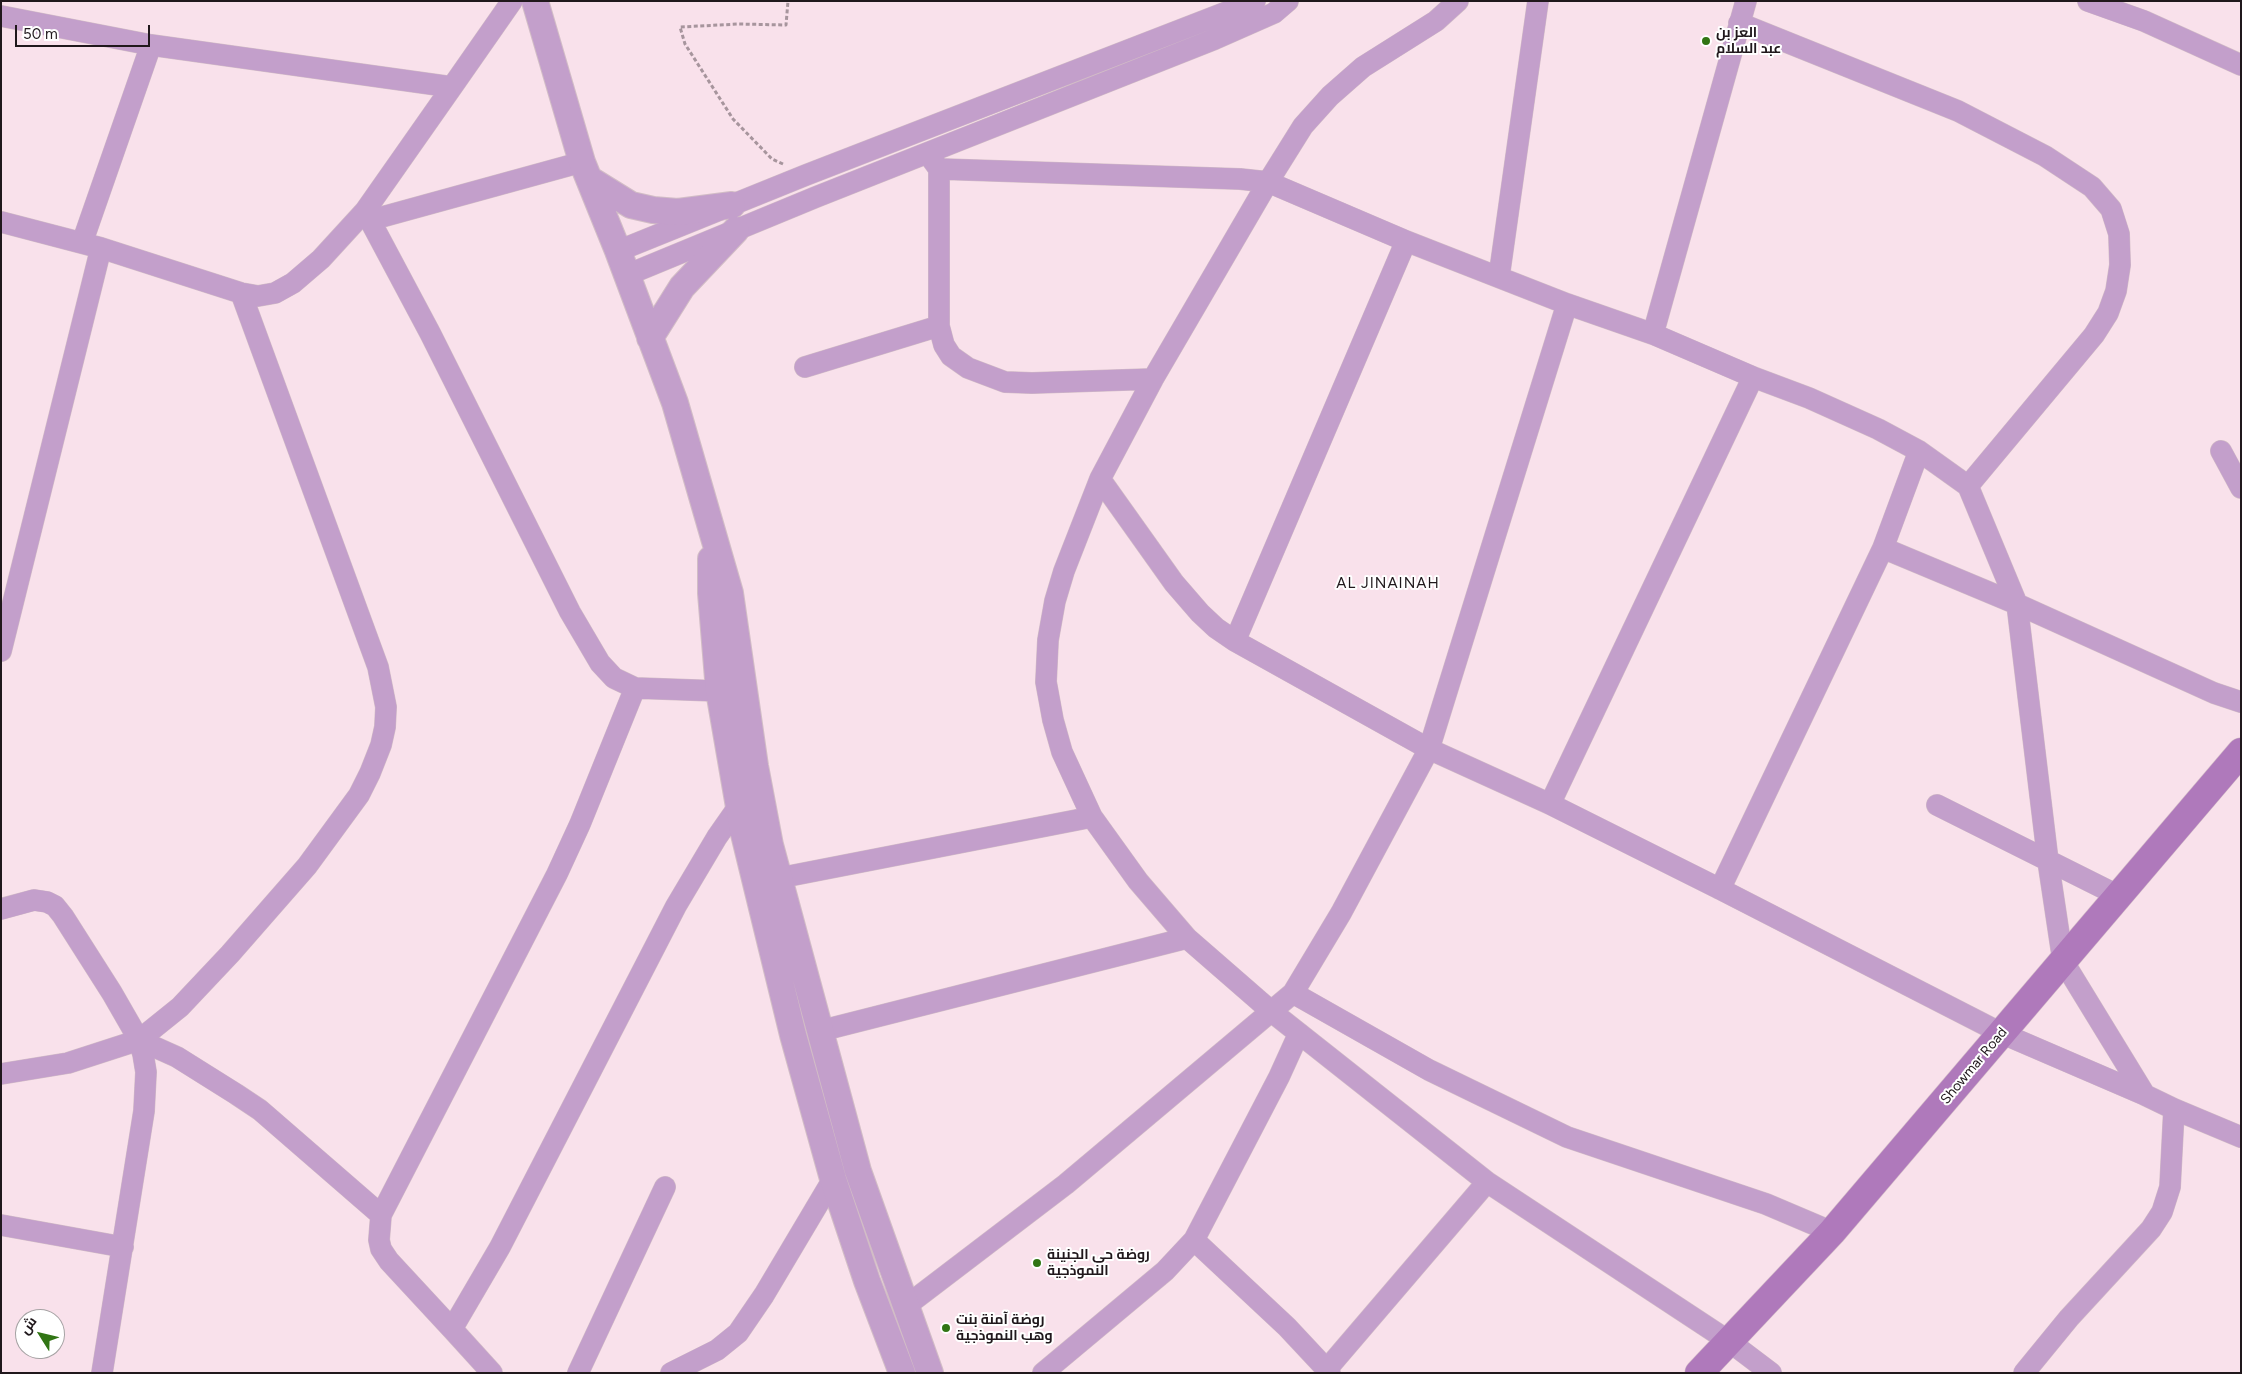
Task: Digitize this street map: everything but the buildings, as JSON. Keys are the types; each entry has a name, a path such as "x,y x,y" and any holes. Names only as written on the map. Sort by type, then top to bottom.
{"main road":[{"name":"Showmar Road","path":"1699,1373 1832,1232 2241,752"}],"street":[{"path":"1,222 91,246 241,293 258,296 274,293 293,283 368,216 452,87 512,1"},
{"path":"535,1 586,170 675,403 730,593 759,788 779,878 858,1171 930,1373"},
{"path":"650,338 682,287 734,217 806,175 1255,1"},
{"path":"1458,1 1436,21 1362,67 1330,96 1303,126 1268,182 1153,379 1100,479 1055,601 1048,640 1046,682 1053,720 1062,752 1092,816 1138,881 1187,938 1272,1012 1487,1182 1730,1342 1771,1373"},
{"path":"1499,276 1538,1"},
{"path":"1653,334 1746,1"},
{"path":"2088,1 2144,21 2241,65"},
{"path":"623,263 734,217 933,161 1215,39 1278,5"},
{"path":"1,16 152,45 452,87"},
{"path":"1739,23 1958,111 2045,156 2092,187 2111,209 2119,234 2120,265 2116,291 2108,313 2094,335 1968,486"},
{"path":"1,651 91,246 152,45"},
{"path":"916,133 933,161 939,326 944,345 956,361 983,375 1005,382 1032,383 1153,379"},
{"path":"933,161 1268,182 1406,241 1567,304 1653,334 1848,415 1918,451 1968,486 2018,604 2048,862 2063,961 2145,1094"},
{"path":"368,216 586,170 631,205 653,210 734,217"},
{"path":"368,216 570,612 600,663 614,678 635,688 718,691"},
{"path":"1235,641 1406,241"},
{"path":"1,1074 68,1064 139,1040 180,1007 230,954 307,866 359,795 370,773 386,727 386,707 378,667 241,293"},
{"path":"906,1306 1066,1184 1293,993 1336,922 1429,748 1567,304"},
{"path":"805,367 939,326"},
{"path":"1550,804 1753,377"},
{"path":"1720,888 1883,548 1918,451"},
{"path":"2221,451 2241,488"},
{"path":"1100,479 1174,583 1210,623 1235,641 1429,748 1550,804 1720,888 2002,1033 2241,1137"},
{"path":"711,528 711,593 718,691 738,807 793,1035 833,1179 867,1282 902,1373"},
{"path":"1883,548 2018,604 2214,692 2241,702"},
{"path":"492,1373 389,1261 379,1240 381,1215 557,874 635,688"},
{"path":"452,1329 500,1246 676,906 717,836 738,807 759,788"},
{"path":"1937,805 2119,896"},
{"path":"779,878 1092,816"},
{"path":"1,909 34,900 47,902 54,906 68,923 139,1040 146,1072 145,1096 123,1247 102,1373"},
{"path":"820,1031 1187,938"},
{"path":"1293,993 1429,1070 1567,1137 1766,1204 1832,1232"},
{"path":"1043,1373 1165,1271 1194,1240 1279,1077 1299,1032"},
{"path":"139,1040 177,1057 260,1110 381,1215"},
{"path":"2024,1373 2069,1318 2151,1229 2162,1212 2170,1187 2174,1109"},
{"path":"671,1373 717,1350 738,1333 764,1295 833,1179"},
{"path":"1194,1240 1287,1327 1328,1371 1487,1182"},
{"path":"578,1373 665,1186"},
{"path":"1,1225 123,1247"}],"path":[{"path":"788,1 786,25 739,24 680,27 685,44 733,119 772,159 806,175"}],"place":[{"name":"العز بن عبد السلام","path":"1706,41"},
{"name":"روضة حي الجنينة النموذجية","path":"1037,1263"},
{"name":"روضة آمنة بنت وهب النموذجية","path":"946,1328"}],"district":[{"name":"AL JINAINAH","path":"1388,584"}]}
